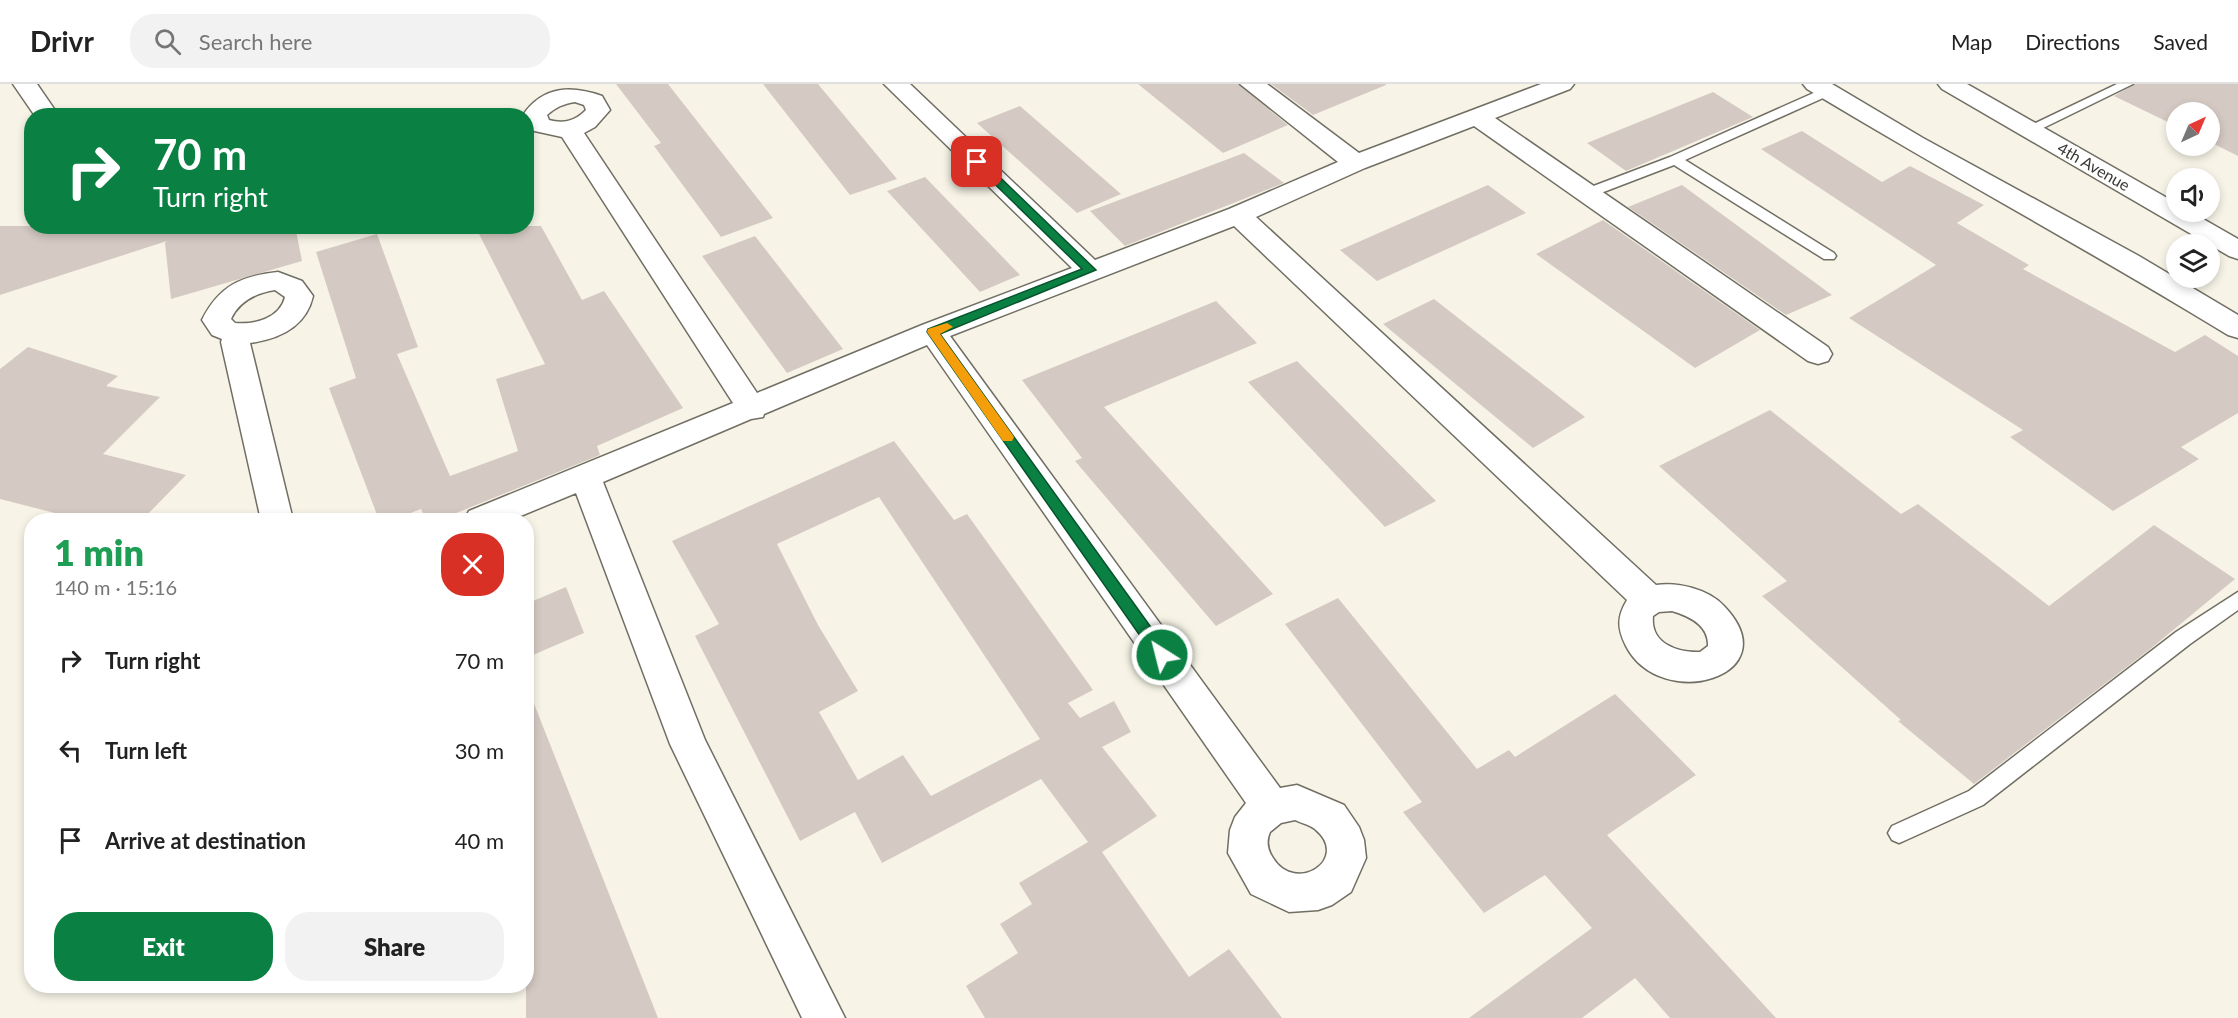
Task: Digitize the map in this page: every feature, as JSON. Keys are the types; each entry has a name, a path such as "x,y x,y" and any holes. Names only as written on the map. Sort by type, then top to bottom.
{"street":[{"path":"26,84 42,108"},
{"path":"896,84 1090,270"},
{"path":"1252,84 1356,163"},
{"path":"497,513 752,409 932,332 1238,215 1356,163 1562,84"},
{"name":"4th Avenue","path":"1950,84 2238,250"},
{"path":"1821,88 2129,262 2238,328"},
{"path":"1476,116 1818,354"},
{"path":"569,129 752,409"},
{"path":"1238,215 1650,600"},
{"path":"932,332 1271,807"},
{"path":"240,334 235,342 275,513"},
{"path":"585,476 688,744 824,1018"}],"lane":[{"path":"2030,129 2127,84"},
{"path":"1588,193 1675,160 1821,88"},
{"path":"1675,160 1829,256"},
{"path":"1899,833 1976,798 2183,638 2238,600"}],"building":[{"path":"616,84 668,84 773,218 721,237 654,146 661,143"},
{"path":"763,84 818,84 897,179 850,195"},
{"path":"1138,84 1238,84 1288,125 1223,153"},
{"path":"1271,84 1386,84 1386,85 1313,115"},
{"path":"2135,84 2238,84 2238,156 2220,147 2220,102 2166,102 2166,121 2114,96"},
{"path":"1713,92 1753,117 1626,171 1587,143"},
{"path":"1020,106 1121,194 1077,213 977,123"},
{"path":"1802,131 1882,182 1910,166 1984,205 1957,223 2029,265 2023,269 2175,352 2205,335 2238,356 2238,413 2181,447 2199,459 2113,511 2010,437 2023,430 1849,318 1936,265 1761,149"},
{"path":"1244,153 1284,183 1125,246 1090,211"},
{"path":"925,177 1020,275 980,292 887,191"},
{"path":"1488,185 1526,213 1377,281 1340,250"},
{"path":"1682,185 1832,295 1786,315 1628,207"},
{"path":"1603,220 1760,330 1695,368 1536,254"},
{"path":"0,226 24,226 24,234 297,234 302,261 171,299 165,243 167,241 0,295"},
{"path":"534,226 541,226 582,300 604,291 683,408 597,446 600,455 456,513 423,513 421,509 410,513 376,513 329,388 356,378 316,252 377,234 418,347 397,354 450,476 518,451 496,379 545,364 479,234 534,234"},
{"path":"755,236 843,349 787,373 702,256"},
{"path":"1434,299 1585,417 1533,448 1383,324"},
{"path":"1216,301 1257,343 1104,407 1273,594 1216,626 1075,461 1082,458 1022,380"},
{"path":"28,347 118,376 106,386 160,397 103,454 186,475 149,513 55,513 0,499 0,369"},
{"path":"1297,361 1436,501 1385,527 1248,382"},
{"path":"1770,410 1901,514 1918,504 2049,606 2154,525 2235,579 2149,650 1974,784 1898,721 1901,720 1762,596 1787,581 1659,466"},
{"path":"894,441 954,520 967,514 1093,690 1068,703 1080,718 1114,701 1131,732 1102,747 1157,816 1102,852 1189,977 1229,949 1282,1018 985,1018 966,986 1018,953 1000,924 1032,904 1019,883 1088,842 1041,779 882,863 855,812 800,841 695,636 719,624 672,541","holes":["879,497 1040,739 931,796 903,755 858,780 819,712 858,691 818,625 777,544"]},
{"path":"566,587 584,633 534,655 534,601"},
{"path":"1338,598 1477,769 1509,750 1515,757 1615,694 1696,775 1607,835 1776,1018 1670,1018 1635,978 1582,1018 1469,1018 1592,928 1545,875 1484,913 1403,812 1422,802 1285,624"},
{"path":"534,704 658,1018 526,1018 526,993 534,993"}],"slow traffic":[{"path":"947,327 932,332 1007,437"}],"route":[{"path":"977,162 1090,270 932,332 1162,655"}]}
